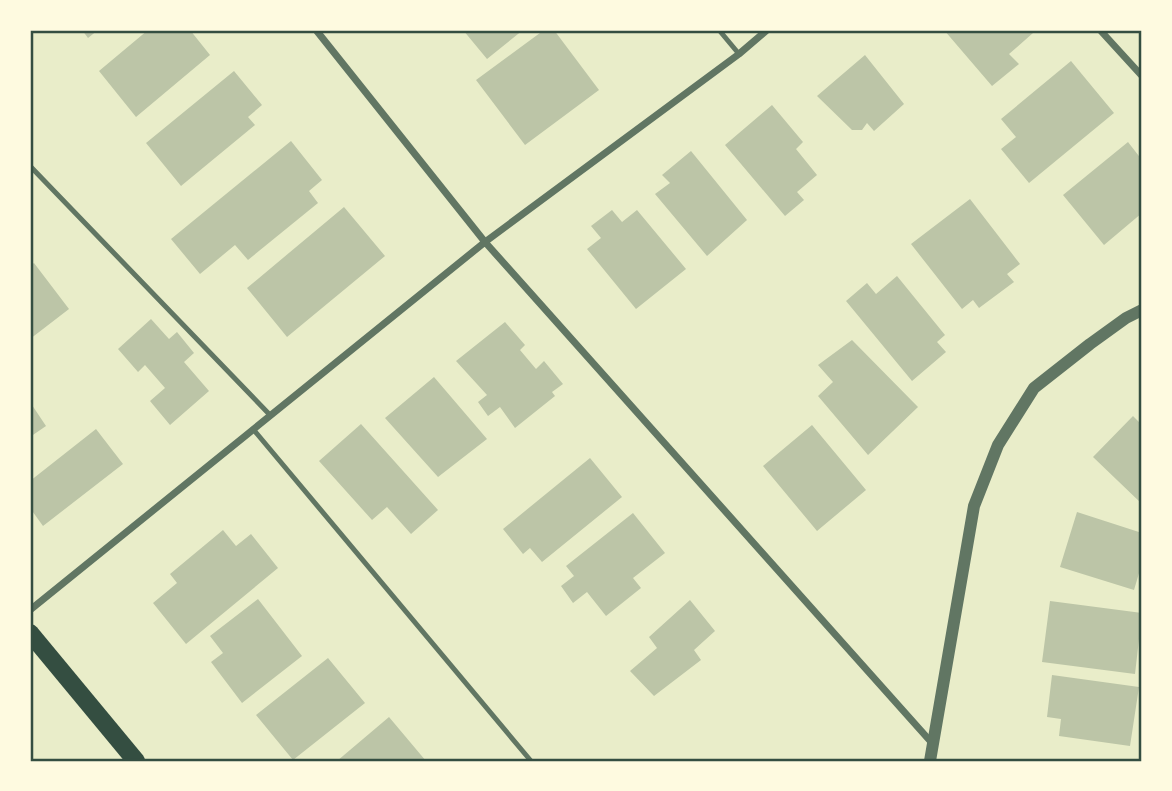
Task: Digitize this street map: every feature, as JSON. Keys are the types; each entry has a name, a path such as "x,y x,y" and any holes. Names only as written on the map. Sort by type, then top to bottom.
{"main road":[{"path":"30,633 136,761"}],"street":[{"path":"316,30 485,242 932,743"},
{"path":"30,610 485,242 739,54 767,30"},
{"path":"1100,30 1142,76"},
{"path":"930,761 974,506 998,445 1034,388 1126,318 1142,310"}],"lane":[{"path":"719,30 739,54"},
{"path":"30,166 271,415"},
{"path":"253,429 531,761"}],"building":[{"path":"82,30 98,30 88,38"},
{"path":"148,30 190,30 210,55 136,117 99,71"},
{"path":"463,30 523,30 487,59"},
{"path":"544,30 554,30 599,90 525,145 476,80"},
{"path":"944,30 1030,30 1033,33 1009,54 1019,64 992,86"},
{"path":"865,55 904,104 874,131 867,123 862,130 852,130 817,96"},
{"path":"1071,61 1114,113 1029,183 1001,149 1016,137 1001,119"},
{"path":"234,71 262,105 248,117 255,125 181,186 146,143"},
{"path":"772,105 803,142 796,149 817,175 797,192 804,200 785,216 725,145"},
{"path":"291,141 322,180 309,191 318,203 248,260 235,245 200,274 171,239"},
{"path":"1128,142 1142,160 1142,213 1104,245 1063,195"},
{"path":"691,151 747,220 707,256 655,194 670,183 662,175"},
{"path":"970,199 1020,264 1007,274 1014,282 979,308 973,300 962,309 911,244"},
{"path":"344,207 385,256 287,337 247,288"},
{"path":"612,210 622,222 637,210 686,269 636,309 587,249 601,238 591,226"},
{"path":"34,263 69,309 30,339 30,266"},
{"path":"897,276 945,335 937,342 946,352 912,381 846,301 867,283 876,294"},
{"path":"151,319 169,339 177,332 194,353 184,362 209,391 170,425 150,401 165,388 145,365 138,372 118,349"},
{"path":"505,322 525,345 520,350 536,369 544,361 563,384 552,392 555,396 515,428 500,407 488,416 478,402 487,395 456,361"},
{"path":"852,340 918,407 868,455 818,396 833,382 818,365"},
{"path":"434,377 487,439 438,477 385,418"},
{"path":"30,402 46,426 30,437"},
{"path":"1133,416 1142,425 1142,504 1093,457"},
{"path":"361,424 438,510 411,534 387,507 372,520 319,461"},
{"path":"812,425 866,490 817,531 763,466"},
{"path":"96,429 123,464 43,526 30,508 30,481"},
{"path":"590,458 622,497 542,562 530,548 523,554 503,529"},
{"path":"1077,512 1142,533 1142,563 1134,590 1060,567"},
{"path":"633,513 665,553 633,578 641,588 606,616 587,592 573,603 561,586 574,576 566,566"},
{"path":"223,530 236,546 251,534 278,568 186,644 153,603 177,583 170,574"},
{"path":"258,599 302,656 242,703 211,662 223,653 210,636"},
{"path":"690,600 715,631 694,650 701,660 654,696 630,671 657,648 649,637"},
{"path":"1050,601 1142,613 1135,674 1042,662"},
{"path":"328,658 365,703 293,760 256,715"},
{"path":"1052,675 1139,687 1130,746 1059,736 1061,719 1047,717"},
{"path":"389,717 426,761 337,761"}]}
